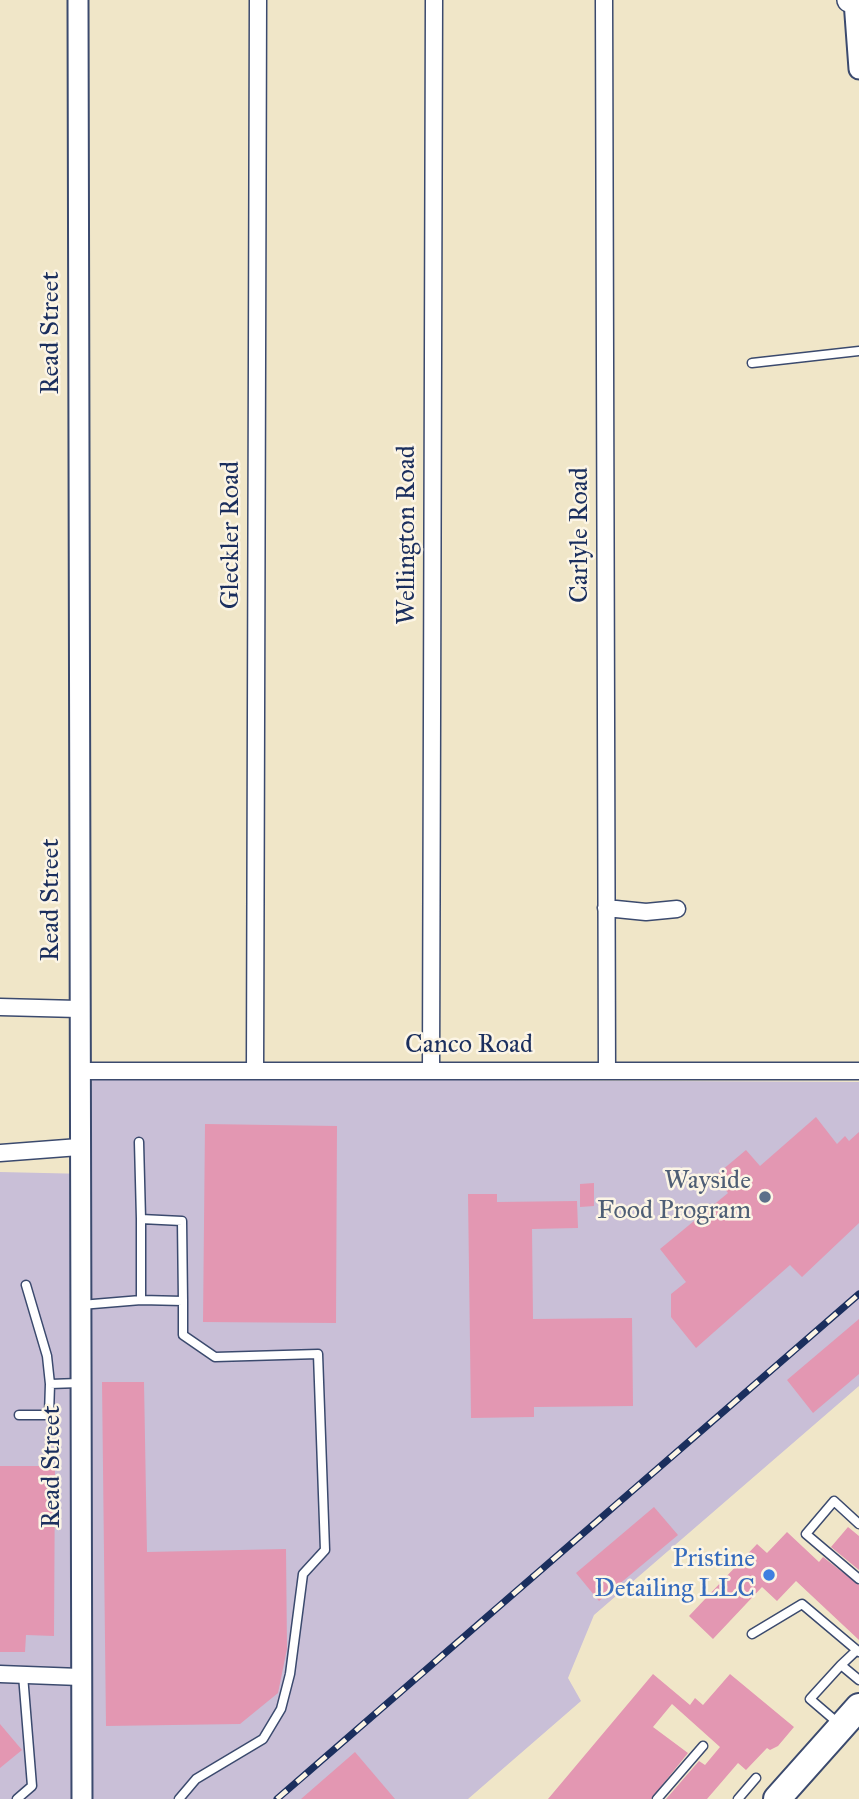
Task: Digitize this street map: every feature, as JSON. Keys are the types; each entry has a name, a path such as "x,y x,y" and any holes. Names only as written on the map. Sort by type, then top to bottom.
{"highway":[{"path":"777,1799 850,1716"}],"street":[{"name":"Read Street","path":"78,0 78,1009 82,1799"},
{"name":"Gleckler Road","path":"255,1071 258,0"},
{"name":"Wellington Road","path":"431,1071 434,0"},
{"name":"Carlyle Road","path":"604,0 607,1070"},
{"path":"854,1 859,69"},
{"path":"606,908 646,912 677,909"},
{"path":"0,1007 78,1009"},
{"name":"Canco Road","path":"79,1071 859,1071"},
{"path":"0,1153 79,1147"},
{"path":"0,1674 80,1677"}],"lane":[{"path":"752,363 859,351"},
{"path":"139,1142 141,1300"},
{"path":"142,1219 182,1222 183,1335 215,1357 318,1354 325,1550 303,1574 290,1674 281,1709 263,1739 196,1779 179,1799"},
{"path":"19,1415 49,1415 47,1356 26,1285"},
{"path":"79,1305 141,1300 183,1301"},
{"path":"50,1384 79,1383"},
{"path":"859,1524 834,1502 806,1534 859,1579"},
{"path":"751,1634 802,1604 858,1651 841,1665 810,1699 850,1716"},
{"path":"841,1665 859,1680"},
{"path":"17,1799 32,1786 23,1675"},
{"path":"657,1799 703,1745"},
{"path":"738,1799 756,1778"}],"shaded area":[{"path":"92,1078 859,1082 859,1386 594,1615 568,1678 581,1701 468,1799 0,1799 0,1172 88,1174"}],"building":[{"path":"816,1117 837,1144 845,1136 849,1141 859,1132 859,1223 802,1277 790,1265 696,1348 671,1317 671,1294 686,1282 660,1249 728,1193 715,1176 746,1150 760,1166"},
{"path":"205,1124 337,1126 336,1323 203,1322"},
{"path":"594,1183 594,1206 580,1207 580,1184"},
{"path":"468,1194 497,1194 497,1202 577,1201 578,1228 532,1229 533,1319 632,1318 633,1406 534,1407 534,1417 471,1418"},
{"path":"859,1319 859,1374 813,1413 787,1380"},
{"path":"102,1382 144,1382 147,1552 286,1549 287,1649 278,1693 240,1724 106,1726"},
{"path":"0,1466 55,1466 54,1636 26,1635 25,1652 0,1652"},
{"path":"654,1507 678,1535 599,1601 576,1573"},
{"path":"848,1527 859,1536 859,1570 831,1547"},
{"path":"787,1532 819,1562 823,1557 859,1585 859,1640 796,1581 777,1601 762,1587 713,1639 689,1616 757,1544 767,1553"},
{"path":"653,1674 690,1705 695,1698 703,1705 730,1674 794,1727 778,1746 770,1750 767,1748 746,1770 738,1763 707,1799 666,1799 699,1761 705,1765 720,1747 672,1704 653,1727 688,1753 651,1799 548,1799"},
{"path":"0,1724 22,1750 0,1768"},
{"path":"355,1752 395,1799 301,1799"}],"railway":[{"path":"277,1799 859,1294"}],"place":[{"name":"Wayside Food Program","path":"765,1197"},
{"name":"Pristine Detailing LLC","path":"769,1575"}]}
